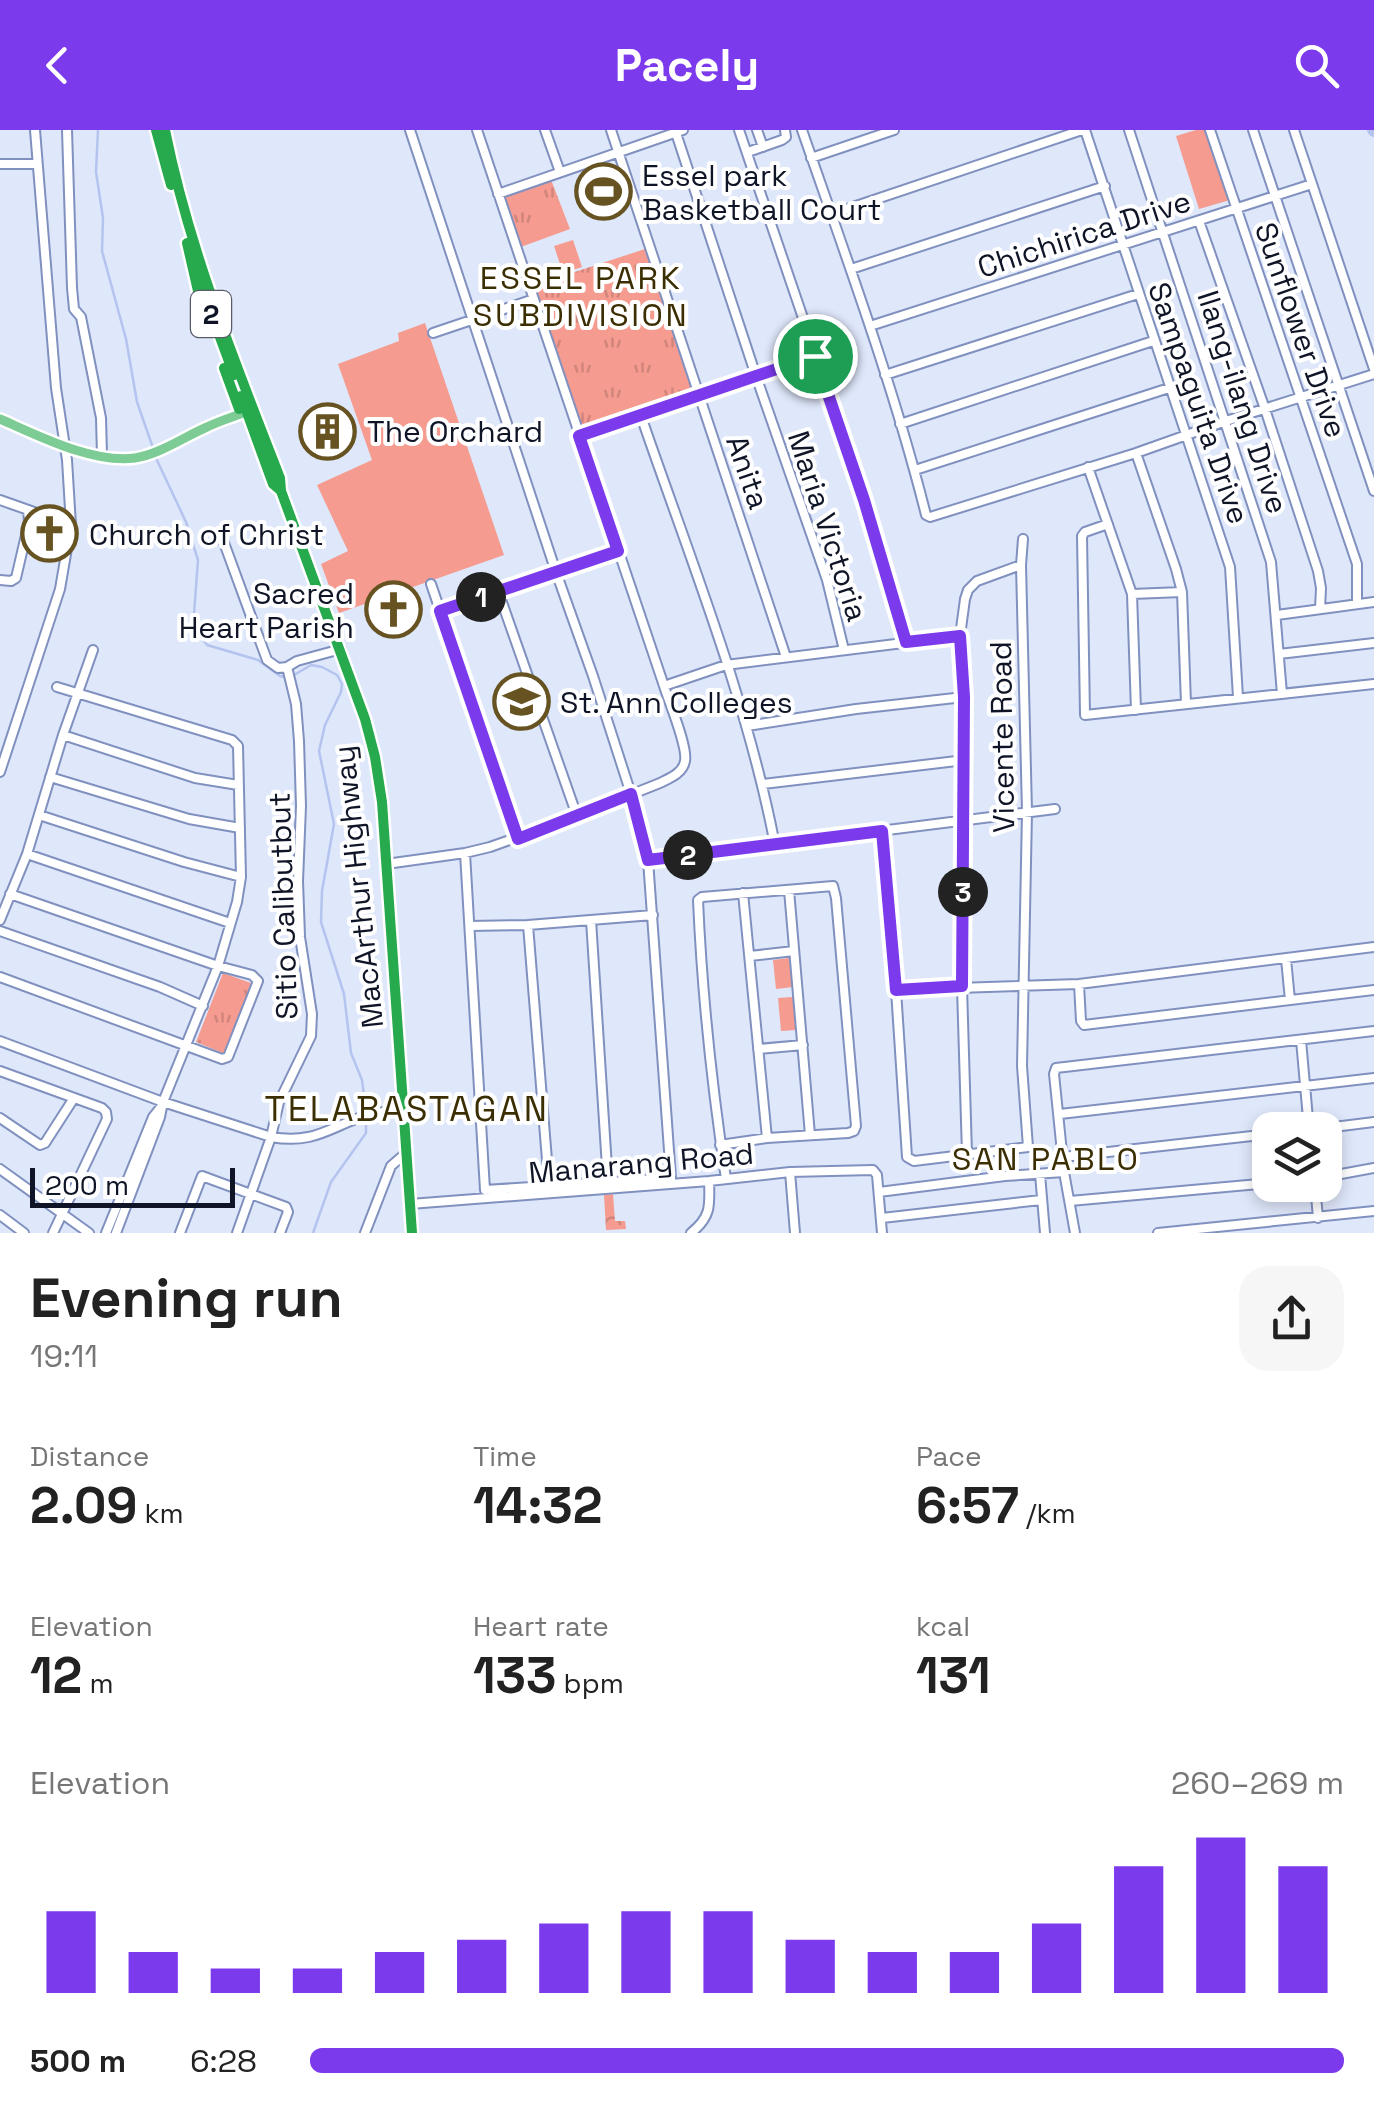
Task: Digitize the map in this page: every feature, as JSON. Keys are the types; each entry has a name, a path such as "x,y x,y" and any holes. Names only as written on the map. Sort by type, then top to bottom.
{"highway":[{"name":"MacArthur Highway","path":"156,130 187,243 247,412 280,478 281,491 371,737 380,790 412,1233"},
{"name":"MacArthur Highway","path":"165,130 193,240 247,412"}],"main road":[{"path":"0,419 63,445 126,458 148,454 247,412"}],"street":[{"path":"0,772 60,589 72,525 35,130"},
{"path":"67,130 74,308 81,317 98,402 102,456"},
{"path":"410,130 593,676 648,860 670,1178 485,1190 465,853"},
{"path":"386,864 465,853 518,839 679,773 685,761 664,686 476,130"},
{"path":"546,130 560,172"},
{"name":"Anita","path":"611,130 786,657"},
{"path":"740,130 864,500 906,642"},
{"path":"757,130 763,147"},
{"path":"748,152 782,140 786,137 784,130"},
{"path":"802,130 851,268 930,517 1339,387 1374,371 1294,130"},
{"path":"812,158 894,130"},
{"path":"832,214 1084,130"},
{"name":"Sampaguita Drive","path":"1084,130 1230,567 1238,697"},
{"name":"Ilang-ilang Drive","path":"1129,130 1271,562 1282,694"},
{"name":"Sunflower Drive","path":"1210,130 1357,564 1357,604"},
{"path":"1253,130 1374,492"},
{"path":"498,194 678,131"},
{"name":"Maria Victoria","path":"678,131 756,376 828,580 844,650"},
{"path":"0,164 37,164"},
{"name":"Chichirica Drive","path":"870,326 1312,184"},
{"path":"851,268 1104,186"},
{"path":"1199,221 1318,570 1320,609"},
{"path":"885,375 1138,294"},
{"path":"433,333 534,299"},
{"path":"900,424 1154,340"},
{"path":"579,436 815,356"},
{"path":"915,470 1170,388"},
{"path":"641,416 747,726 775,845"},
{"path":"1136,453 1182,592 1186,704"},
{"path":"1088,468 1132,594 1136,710"},
{"path":"0,500 72,525"},
{"path":"0,580 16,578 29,522 28,510"},
{"path":"1108,524 1082,536 1086,716 1374,684"},
{"name":"Vicente Road","path":"967,1154 1028,1148 1022,1066 1026,812 1024,539"},
{"path":"224,540 262,648 274,666 288,674 297,661 341,649"},
{"path":"440,611 618,551"},
{"path":"882,831 908,1157 914,1160 967,1154 962,986 965,760 960,636 964,599 972,585 1022,566"},
{"path":"430,584 518,839"},
{"path":"498,591 577,816"},
{"path":"1132,594 1182,592"},
{"path":"1277,614 1374,602"},
{"path":"664,686 726,665 960,636"},
{"path":"1279,654 1374,642"},
{"path":"0,920 26,854 93,650"},
{"name":"Sitio Calibutbut","path":"237,1233 279,1102 311,1036 312,1014 300,937 301,806 296,704 288,674"},
{"path":"56,687 232,740 238,746 238,902 218,966 116,1233"},
{"path":"747,726 964,697"},
{"path":"63,735 195,778 238,785"},
{"path":"763,784 965,760"},
{"path":"50,777 189,819 240,828"},
{"path":"648,860 1055,809"},
{"path":"39,815 240,876"},
{"path":"26,854 230,923"},
{"path":"720,1145 848,1133 856,1126 835,888 830,885 700,898 720,1145 726,1179"},
{"path":"789,890 810,1135"},
{"path":"744,893 766,1138"},
{"path":"0,977 222,1059 228,1057 258,980 10,894"},
{"path":"470,926 653,915"},
{"path":"591,920 608,1182"},
{"path":"528,925 548,1185"},
{"path":"0,931 203,1006"},
{"path":"896,990 1079,984 1374,947"},
{"path":"750,956 794,951"},
{"path":"1286,959 1290,1000"},
{"path":"1079,984 1084,1024 1374,990"},
{"path":"1074,1233 1062,1156 1056,1068 1374,1031"},
{"path":"1301,1040 1308,1112"},
{"path":"0,1041 162,1105 288,1140 313,1138 376,1112 404,1111"},
{"path":"758,1049 803,1046"},
{"path":"0,1071 106,1112 107,1120 53,1233"},
{"path":"1060,1114 1374,1078"},
{"path":"0,1118 40,1146 74,1098"},
{"path":"106,1233 153,1117 162,1105"},
{"path":"1342,1126 1374,1122"},
{"path":"1062,1156 1252,1136"},
{"path":"365,1233 391,1166 406,1153"},
{"path":"0,1168 90,1233"},
{"path":"1342,1174 1374,1168"},
{"name":"Manarang Road","path":"410,1204 790,1172 876,1171 879,1192"},
{"path":"790,1172 795,1233"},
{"path":"882,1233 879,1192 1064,1172"},
{"path":"1040,1174 1045,1233"},
{"path":"180,1233 201,1176 288,1208 280,1233"},
{"path":"690,1233 705,1221 710,1181"},
{"path":"1070,1201 1252,1185"},
{"path":"882,1218 1041,1200"},
{"path":"1317,1202 1318,1218"},
{"path":"1158,1233 1374,1211"},
{"path":"0,1215 24,1233"}],"green space":[{"path":"1208,130 1230,200 1199,209 1176,136"},
{"path":"550,177 570,229 518,248 500,195"},
{"path":"614,177 620,194 592,203 586,186"},
{"path":"573,240 582,267 563,273 554,246"},
{"path":"648,248 696,395 580,433 532,286"},
{"path":"425,323 504,555 339,613 321,564 348,551 317,485 372,460 338,364 399,341 398,333"},
{"path":"789,958 793,987 776,989 773,960"},
{"path":"223,973 251,983 225,1054 196,1042"},
{"path":"793,997 796,1030 781,1031 778,998"},
{"path":"613,1194 615,1221 625,1221 626,1229 606,1230 604,1195"}],"waterway":[{"path":"98,130 96,172 103,218 102,251 126,339 137,402 153,448"},
{"path":"155,456 186,522 198,560 193,627 207,645 258,660 289,678 311,665 322,667 337,675 342,684 319,751 334,824 322,891 321,922 344,994 351,1053 362,1080 366,1111"},
{"path":"313,1233 331,1182 366,1133 366,1119"}],"place":[{"name":"Essel park Basketball Court","path":"603,192"},
{"name":"The Orchard","path":"328,431"},
{"name":"Church of Christ","path":"50,534"},
{"name":"Sacred Heart Parish","path":"393,610"},
{"name":"St. Ann Colleges","path":"521,702"}],"district":[{"name":"ESSEL PARK SUBDIVISION","path":"581,296"},
{"name":"TELABASTAGAN","path":"407,1109"},
{"name":"SAN PABLO","path":"1046,1159"}],"route":[{"path":"815,356 864,500 906,642 960,636 965,760 962,986 896,990 882,831 648,860 631,794 518,839 440,611 618,551 579,436 815,356"}]}
